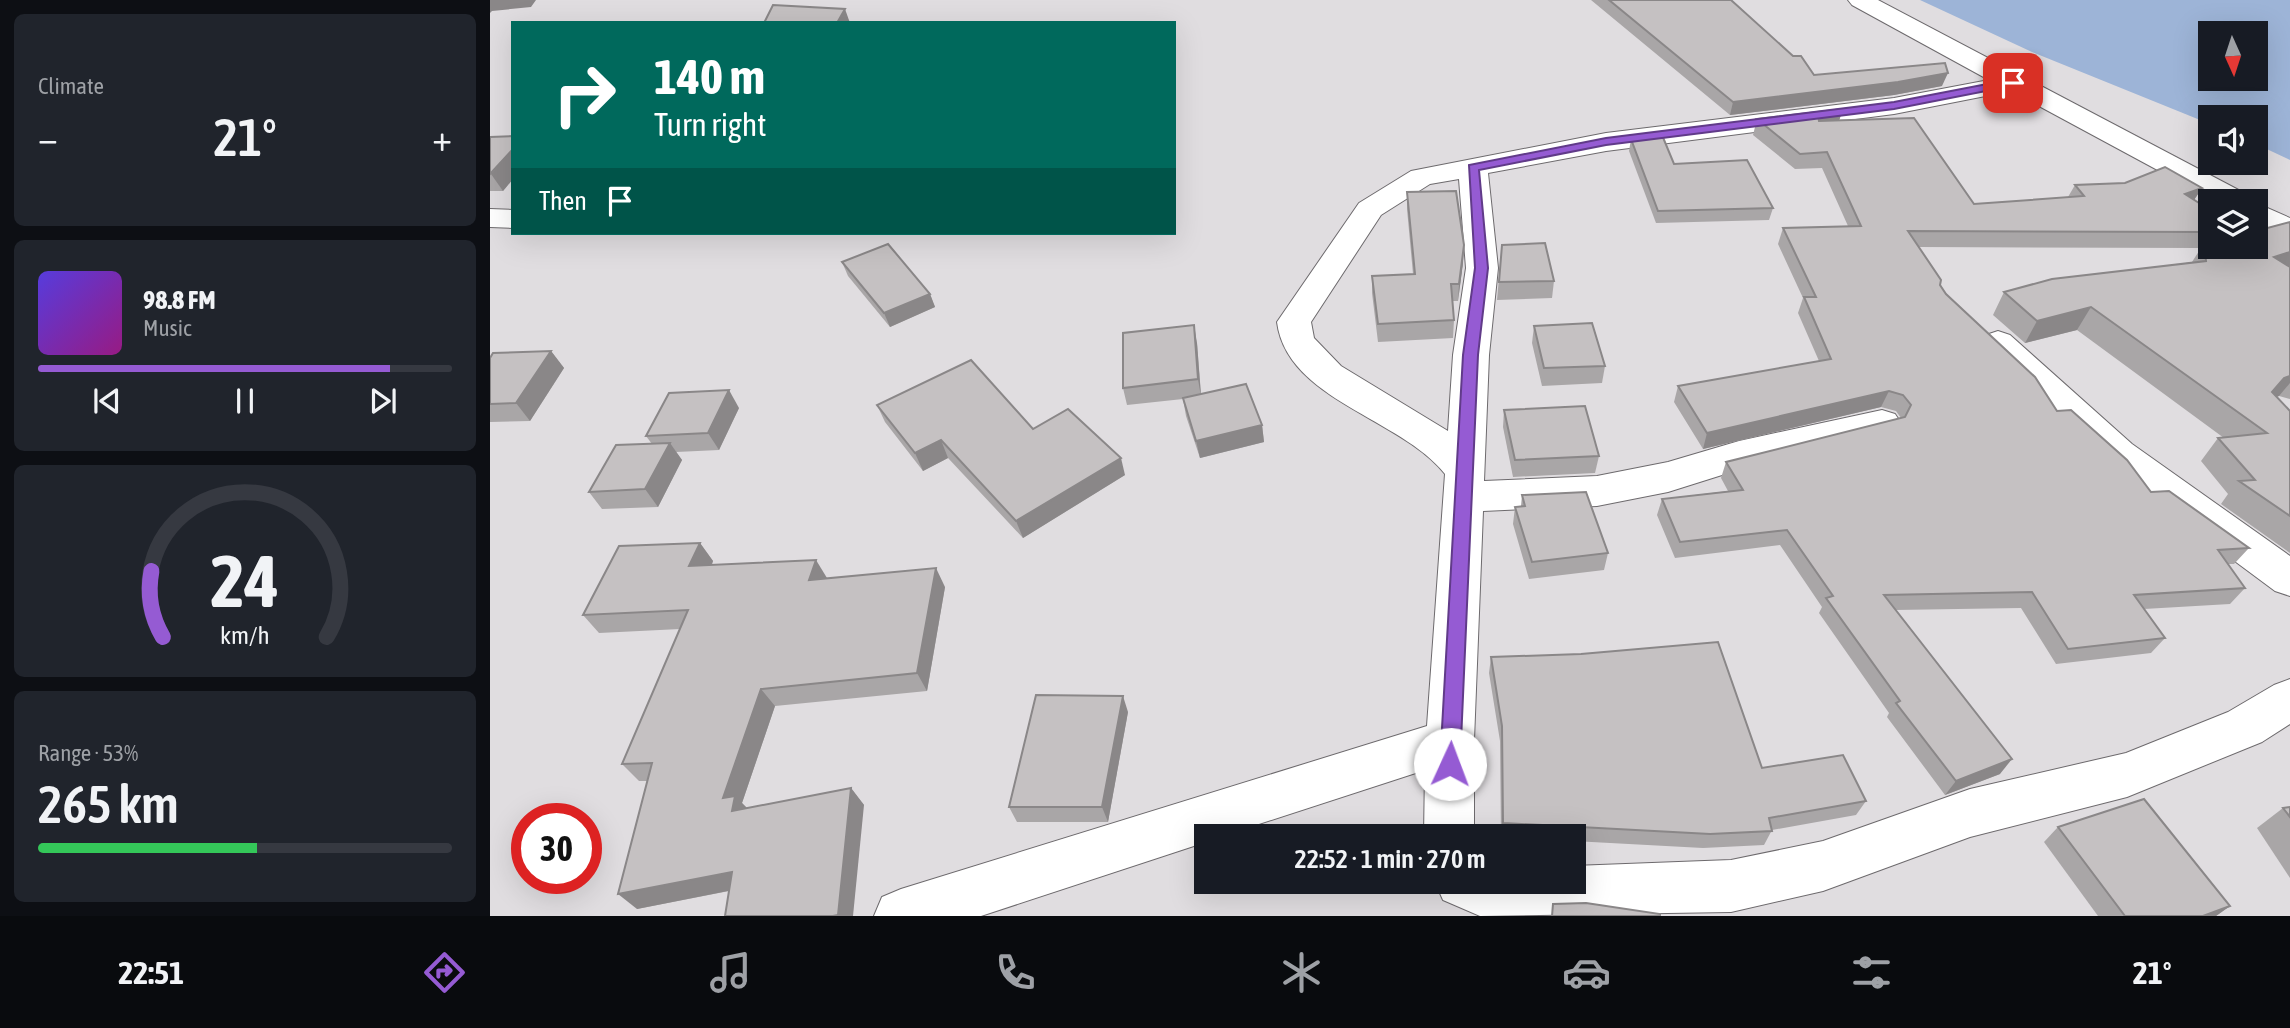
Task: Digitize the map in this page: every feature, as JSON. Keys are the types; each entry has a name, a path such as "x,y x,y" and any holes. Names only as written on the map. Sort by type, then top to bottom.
{"street":[{"path":"1860,0 2214,189"},
{"path":"1465,485 1440,444 1361,398 1299,349 1292,334 1294,322 1370,209 1422,177 1606,142 1894,106 2013,83"},
{"path":"1449,824 1450,740 1471,355 1482,268 1473,168"},
{"path":"490,218 511,219"},
{"path":"2268,219 2290,231"},
{"path":"1971,318 2118,454 2290,579"},
{"path":"1465,485 1597,491 1668,477 1739,455 1882,423"},
{"path":"1490,894 1737,901 1823,866 1970,813 2127,775 2245,727 2290,699"},
{"path":"901,916 1450,740"}],"water":[{"path":"1920,0 2290,0 2290,160 2268,150 2268,105 2198,105 2198,119 2032,52"}],"building":[{"path":"1609,0 1731,0 1793,56 1801,56 1814,75 1945,63 1948,73 1898,82 1733,102"},
{"path":"773,5 845,9 838,21 765,21"},
{"path":"1843,109 1818,116 1819,121 1914,118 1974,204 2084,196 2075,185 2125,183 2165,167 2202,188 2185,194 2198,202 2198,232 1908,231 1941,280 1940,285 1946,294 2035,377 2057,411 2071,410 2127,460 2151,492 2169,491 2249,548 2218,550 2245,588 2134,595 2165,638 2068,649 2032,592 1884,595 2012,759 1956,781 1896,703 1900,701 1826,598 1833,596 1787,530 1680,542 1662,499 1743,490 1726,462 1905,417 1911,405 1903,395 1889,391 1707,433 1678,386 1831,359 1804,297 1816,297 1783,228 1861,226 1827,152 1800,154 1757,119"},
{"path":"1662,135 1674,164 1747,160 1773,208 1658,211 1631,139"},
{"path":"511,136 511,151 490,174 490,137"},
{"path":"1456,191 1464,245 1459,284 1451,284 1454,320 1378,324 1372,276 1415,274 1407,192"},
{"path":"2290,222 2290,252 2274,257 2290,267 2290,376 2284,378 2272,392 2290,411 2290,516 2239,481 2255,480 2218,438 2267,433 2091,307 2037,321 2004,292 2052,279 2206,259 2268,259 2268,228"},
{"path":"1545,243 1554,281 1499,282 1502,245"},
{"path":"888,244 930,294 884,313 842,262"},
{"path":"1592,323 1605,366 1544,368 1534,326"},
{"path":"1194,325 1198,379 1123,388 1123,333"},
{"path":"551,351 516,403 490,404 490,358 493,353"},
{"path":"971,360 1033,429 1068,409 1121,458 1016,521 941,440 915,453 877,405"},
{"path":"1246,384 1262,425 1196,441 1183,398"},
{"path":"729,390 708,433 646,436 669,393"},
{"path":"1585,406 1599,456 1515,460 1504,410"},
{"path":"670,443 645,489 589,492 616,445"},
{"path":"1586,492 1608,553 1532,562 1515,507 1525,506 1522,495"},
{"path":"700,543 689,566 816,560 809,580 936,568 917,673 761,689 723,798 735,796 732,811 851,788 838,915 725,916 732,872 618,894 652,763 622,764 688,610 583,615 619,546"},
{"path":"1718,642 1762,768 1843,755 1866,801 1769,818 1772,831 1710,834 1586,827 1586,824 1503,823 1502,726 1491,657 1581,654"},
{"path":"1036,695 1123,696 1102,807 1009,807"},
{"path":"2144,799 2230,906 2203,916 2125,916 2058,827"},
{"path":"2290,807 2290,817 2283,808"},
{"path":"1586,903 1660,916 1552,916 1553,904"}],"route":[{"path":"1450,764 1471,355 1482,268 1473,168 1606,142 1894,106 2013,83"}]}
